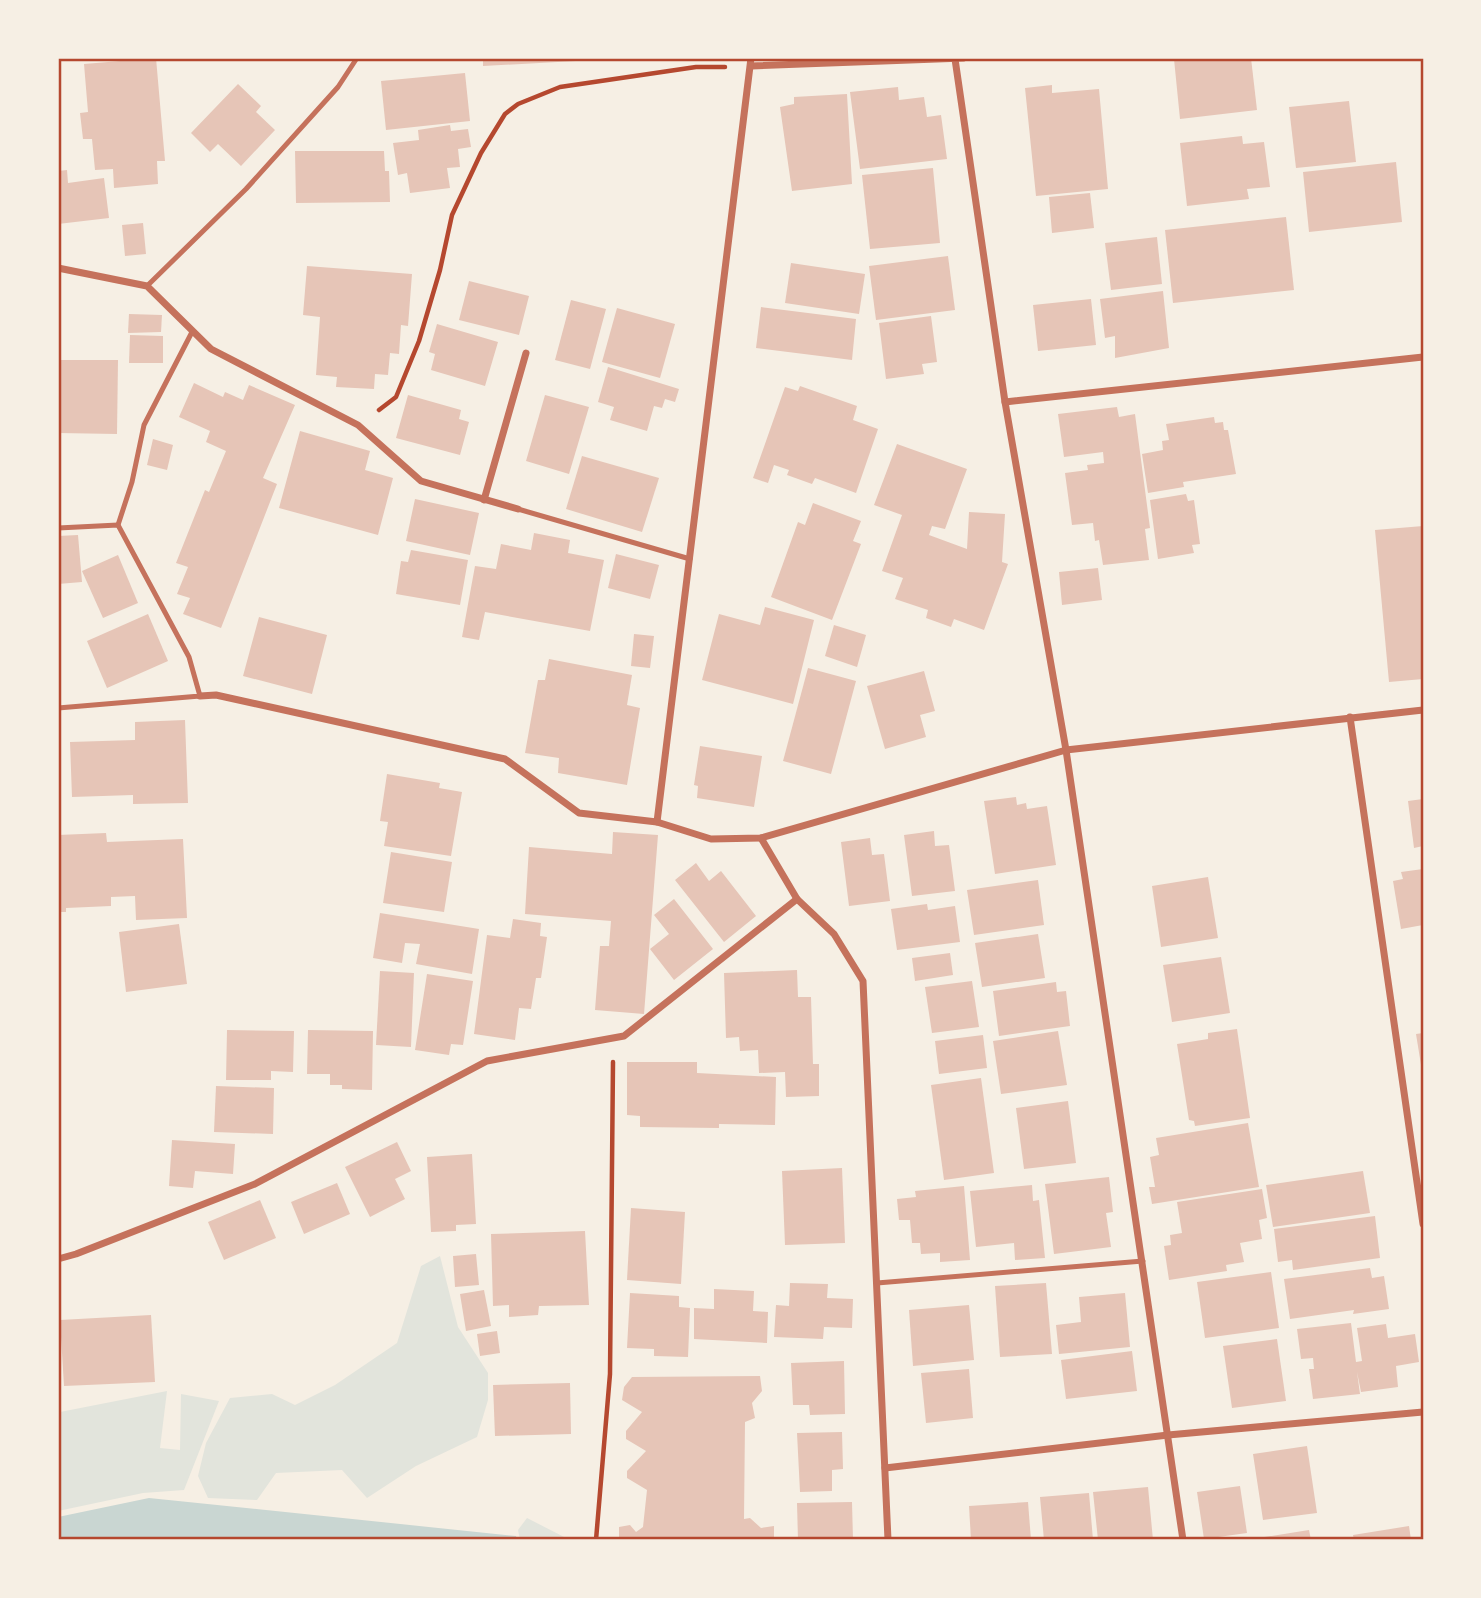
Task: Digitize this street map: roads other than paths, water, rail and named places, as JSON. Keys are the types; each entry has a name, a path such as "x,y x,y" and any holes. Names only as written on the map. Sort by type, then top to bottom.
{"street":[{"path":"657,822 751,62 964,58"},
{"path":"955,59 1005,402 1066,750 1182,1540"},
{"path":"58,268 147,286 211,349 358,425 421,481 518,509"},
{"path":"484,500 526,353"},
{"path":"1005,402 1423,356"},
{"path":"200,696 216,695 505,759 579,813 657,822 711,839 761,838 1066,750 1423,710"},
{"path":"1350,718 1423,1224"},
{"path":"761,838 797,899 834,934 863,981 888,1540"},
{"path":"58,1259 255,1184 487,1061 624,1036 797,899"},
{"path":"885,1468 1168,1435 1423,1412"}],"lane":[{"path":"147,286 246,189 338,88 357,58"},
{"path":"58,708 200,696 189,657 118,525 132,482 144,425 192,332"},
{"path":"518,509 690,559"},
{"path":"58,528 118,525"},
{"path":"877,1283 1143,1261"}]}
